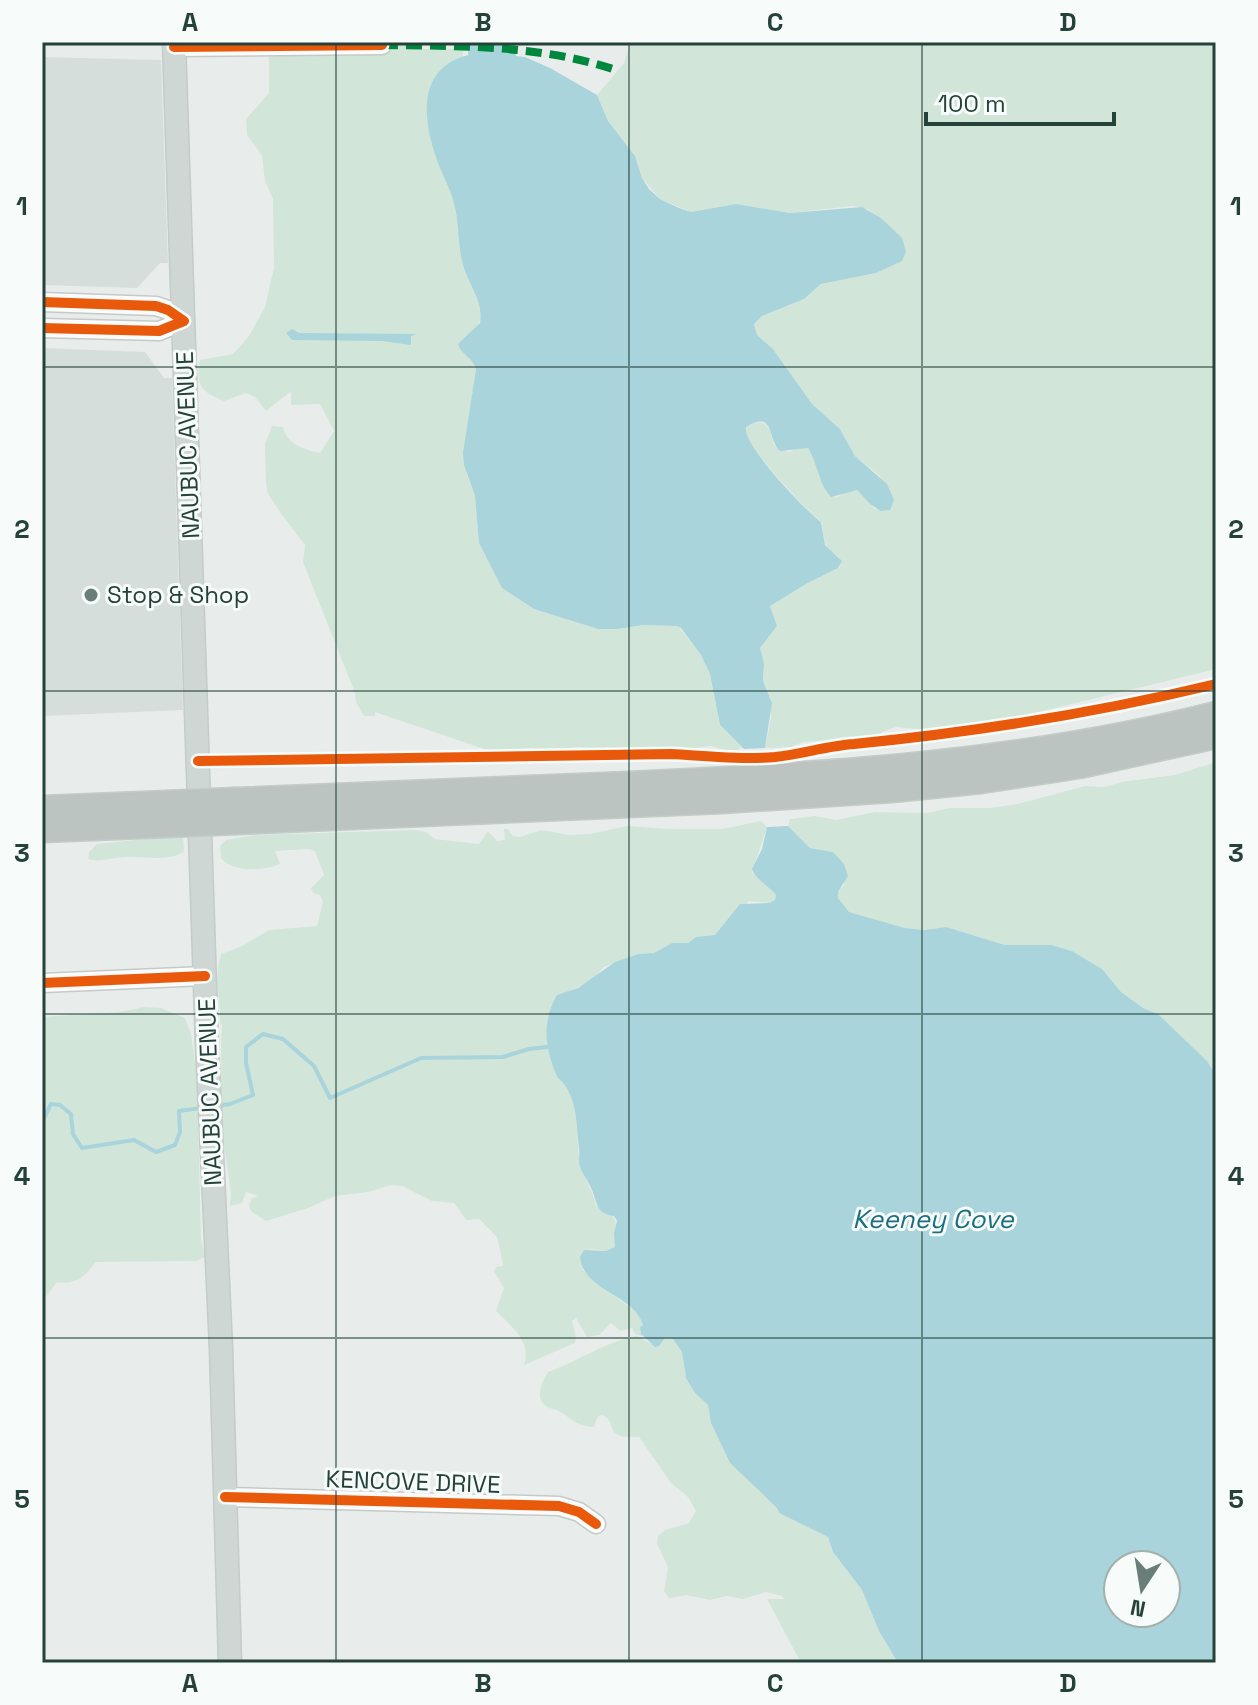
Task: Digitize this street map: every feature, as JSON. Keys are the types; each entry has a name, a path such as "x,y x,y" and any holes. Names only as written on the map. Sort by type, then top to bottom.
{"highway":[{"path":"42,829 168,814 908,768 1089,743 1216,715"},
{"path":"236,811 748,799 892,789 1058,768 1216,735"},
{"path":"42,809 168,814"}],"main road":[{"name":"NAUBUC AVENUE","path":"174,45 230,1663"}],"street":[{"path":"174,45 382,45"},
{"path":"42,302 156,306 184,321"},
{"path":"42,328 151,332 184,321"},
{"path":"42,983 205,976"},
{"name":"KENCOVE DRIVE","path":"225,1497 559,1506 577,1511 596,1524"}],"shaded area":[{"path":"42,57 161,60 168,263 160,263 137,288 42,285"},
{"path":"42,348 145,352 164,378 172,378 183,710 42,716"}],"green space":[{"path":"329,42 421,42 423,49 463,49 462,260 478,300 481,319 475,329 476,369 465,445 466,472 475,496 479,543 502,588 534,609 598,629 678,626 701,655 710,674 720,726 742,747 733,753 711,746 656,752 612,752 580,747 493,752 375,712 375,716 364,716 356,702 303,562 305,545 268,494 266,485 265,444 272,426 283,427 288,438 297,445 320,453 334,431 320,404 291,405 291,391 266,411 255,397 246,393 224,401 216,398 205,391 198,376 200,360 233,354 249,336 265,307 274,268 273,199 265,181 262,156 247,135 246,119 269,93 269,51"},
{"path":"631,42 1216,42 1216,669 993,723 935,731 896,727 867,743 844,739 765,748 771,699 763,681 760,648 777,626 770,606 840,567 839,557 825,542 822,522 766,464 748,440 746,427 758,422 766,425 774,445 789,452 800,447 808,448 819,477 836,498 844,492 857,490 876,510 880,476 855,456 840,429 812,404 773,349 757,335 754,324 762,316 804,299 821,284 876,273 901,261 881,218 867,209 853,206 790,213 736,204 691,212 660,199 642,178 635,156 608,121 597,95 624,63"},
{"path":"1216,762 1216,1075 1207,1061 1158,1014 1143,1008 1121,992 1102,969 1072,951 1051,945 1005,945 946,927 925,930 905,928 849,912 838,898 838,892 844,885 844,864 833,852 810,848 788,826 790,819 815,816 836,820 875,812 927,813 950,808 1018,804 1085,786 1105,787 1175,775"},
{"path":"761,821 767,827 752,872 776,895 775,900 769,903 749,901 715,935 696,937 688,943 672,943 654,953 638,954 604,967 593,979 572,990 548,1016 547,1047 558,1078 574,1104 582,1169 596,1206 614,1217 615,1221 615,1247 606,1251 589,1249 583,1270 640,1314 642,1336 635,1334 632,1328 620,1331 611,1323 599,1335 587,1337 576,1318 572,1321 575,1343 524,1365 523,1342 496,1311 504,1288 494,1271 496,1267 503,1266 497,1237 479,1219 466,1220 454,1203 432,1201 402,1186 391,1185 368,1192 335,1196 266,1221 252,1212 249,1206 251,1199 258,1196 246,1192 242,1203 230,1206 231,1193 220,1116 216,1112 221,1069 222,1025 217,981 221,954 269,930 317,926 323,902 311,888 324,875 315,851 308,849 275,851 280,864 273,866 249,869 233,866 221,858 220,846 226,840 254,835 415,830 426,832 435,839 479,844 488,831 497,841 505,840 504,829 520,837 542,830 569,835 627,826 722,829"},
{"path":"183,837 184,852 177,855 88,859 89,852 97,844"},
{"path":"144,1007 161,1008 185,1018 191,1034 197,1077 201,1239 205,1257 196,1261 95,1262 79,1279 57,1282 46,1297 42,1296 42,1017 120,1012"},
{"path":"637,1336 657,1347 665,1338 673,1339 682,1352 685,1374 695,1393 708,1405 711,1423 730,1463 779,1513 828,1537 833,1552 862,1590 879,1631 898,1663 801,1663 767,1599 785,1599 782,1596 766,1592 743,1599 726,1596 710,1600 686,1595 669,1598 664,1591 668,1567 657,1544 658,1536 665,1530 689,1523 696,1511 688,1497 671,1483 639,1437 623,1437 614,1433 609,1420 603,1415 598,1416 594,1427 579,1424 558,1410 547,1407 540,1395 548,1372"}],"water":[{"path":"469,42 517,42 516,56 550,68 597,95 608,121 635,156 649,189 660,199 679,208 691,212 736,204 790,213 862,207 881,218 902,238 906,252 902,261 876,273 821,284 804,299 762,316 754,324 757,335 773,349 812,404 840,429 855,456 887,484 894,500 890,510 881,511 857,490 831,497 823,486 808,448 780,451 769,428 762,421 746,427 747,436 764,462 821,522 825,545 842,561 838,568 770,606 777,626 760,648 764,664 763,681 772,703 765,748 744,749 720,725 710,674 701,655 681,628 643,625 598,629 534,609 502,588 479,543 475,496 463,453 476,369 458,344 480,323 480,309 462,263 454,203 431,141 427,110 432,82 452,61 468,55"},
{"path":"292,329 299,333 417,334 411,336 411,345 382,341 292,340 286,333"},
{"name":"Keeney Cove","path":"788,826 810,848 833,852 844,864 848,876 838,892 838,898 849,912 905,928 925,930 946,927 1005,945 1051,945 1072,951 1102,969 1121,992 1143,1008 1158,1014 1207,1061 1216,1075 1216,1663 898,1663 879,1631 862,1590 833,1552 828,1537 779,1513 730,1463 711,1423 708,1405 695,1393 686,1378 682,1352 673,1339 665,1338 655,1347 641,1334 640,1327 643,1325 630,1306 599,1286 583,1269 580,1257 584,1250 606,1251 615,1247 617,1221 614,1216 598,1208 580,1167 573,1102 558,1078 548,1047 547,1026 552,1005 557,995 578,988 615,962 638,954 654,953 672,943 688,943 696,937 715,935 740,904 775,900 776,895 752,869 762,849 767,827"}],"waterway":[{"path":"217,1106 253,1095 246,1047 263,1034 283,1039 314,1066 330,1098 421,1058 503,1057 547,1047"},
{"path":"42,1122 51,1104 60,1105 71,1114 73,1134 82,1148 134,1140 156,1152 175,1145 180,1132 179,1111 201,1108"}],"marked path":[{"path":"382,45 532,52 590,62 619,71"}],"cycle path":[{"path":"174,47 382,45"},
{"path":"42,302 156,306 184,321 159,331 42,328"},
{"path":"198,761 671,754 775,757 1036,720 1216,684"},
{"path":"42,983 205,976"},
{"path":"225,1497 559,1506 579,1512 596,1524"}],"place":[{"name":"Stop & Shop","path":"91,595"}]}
